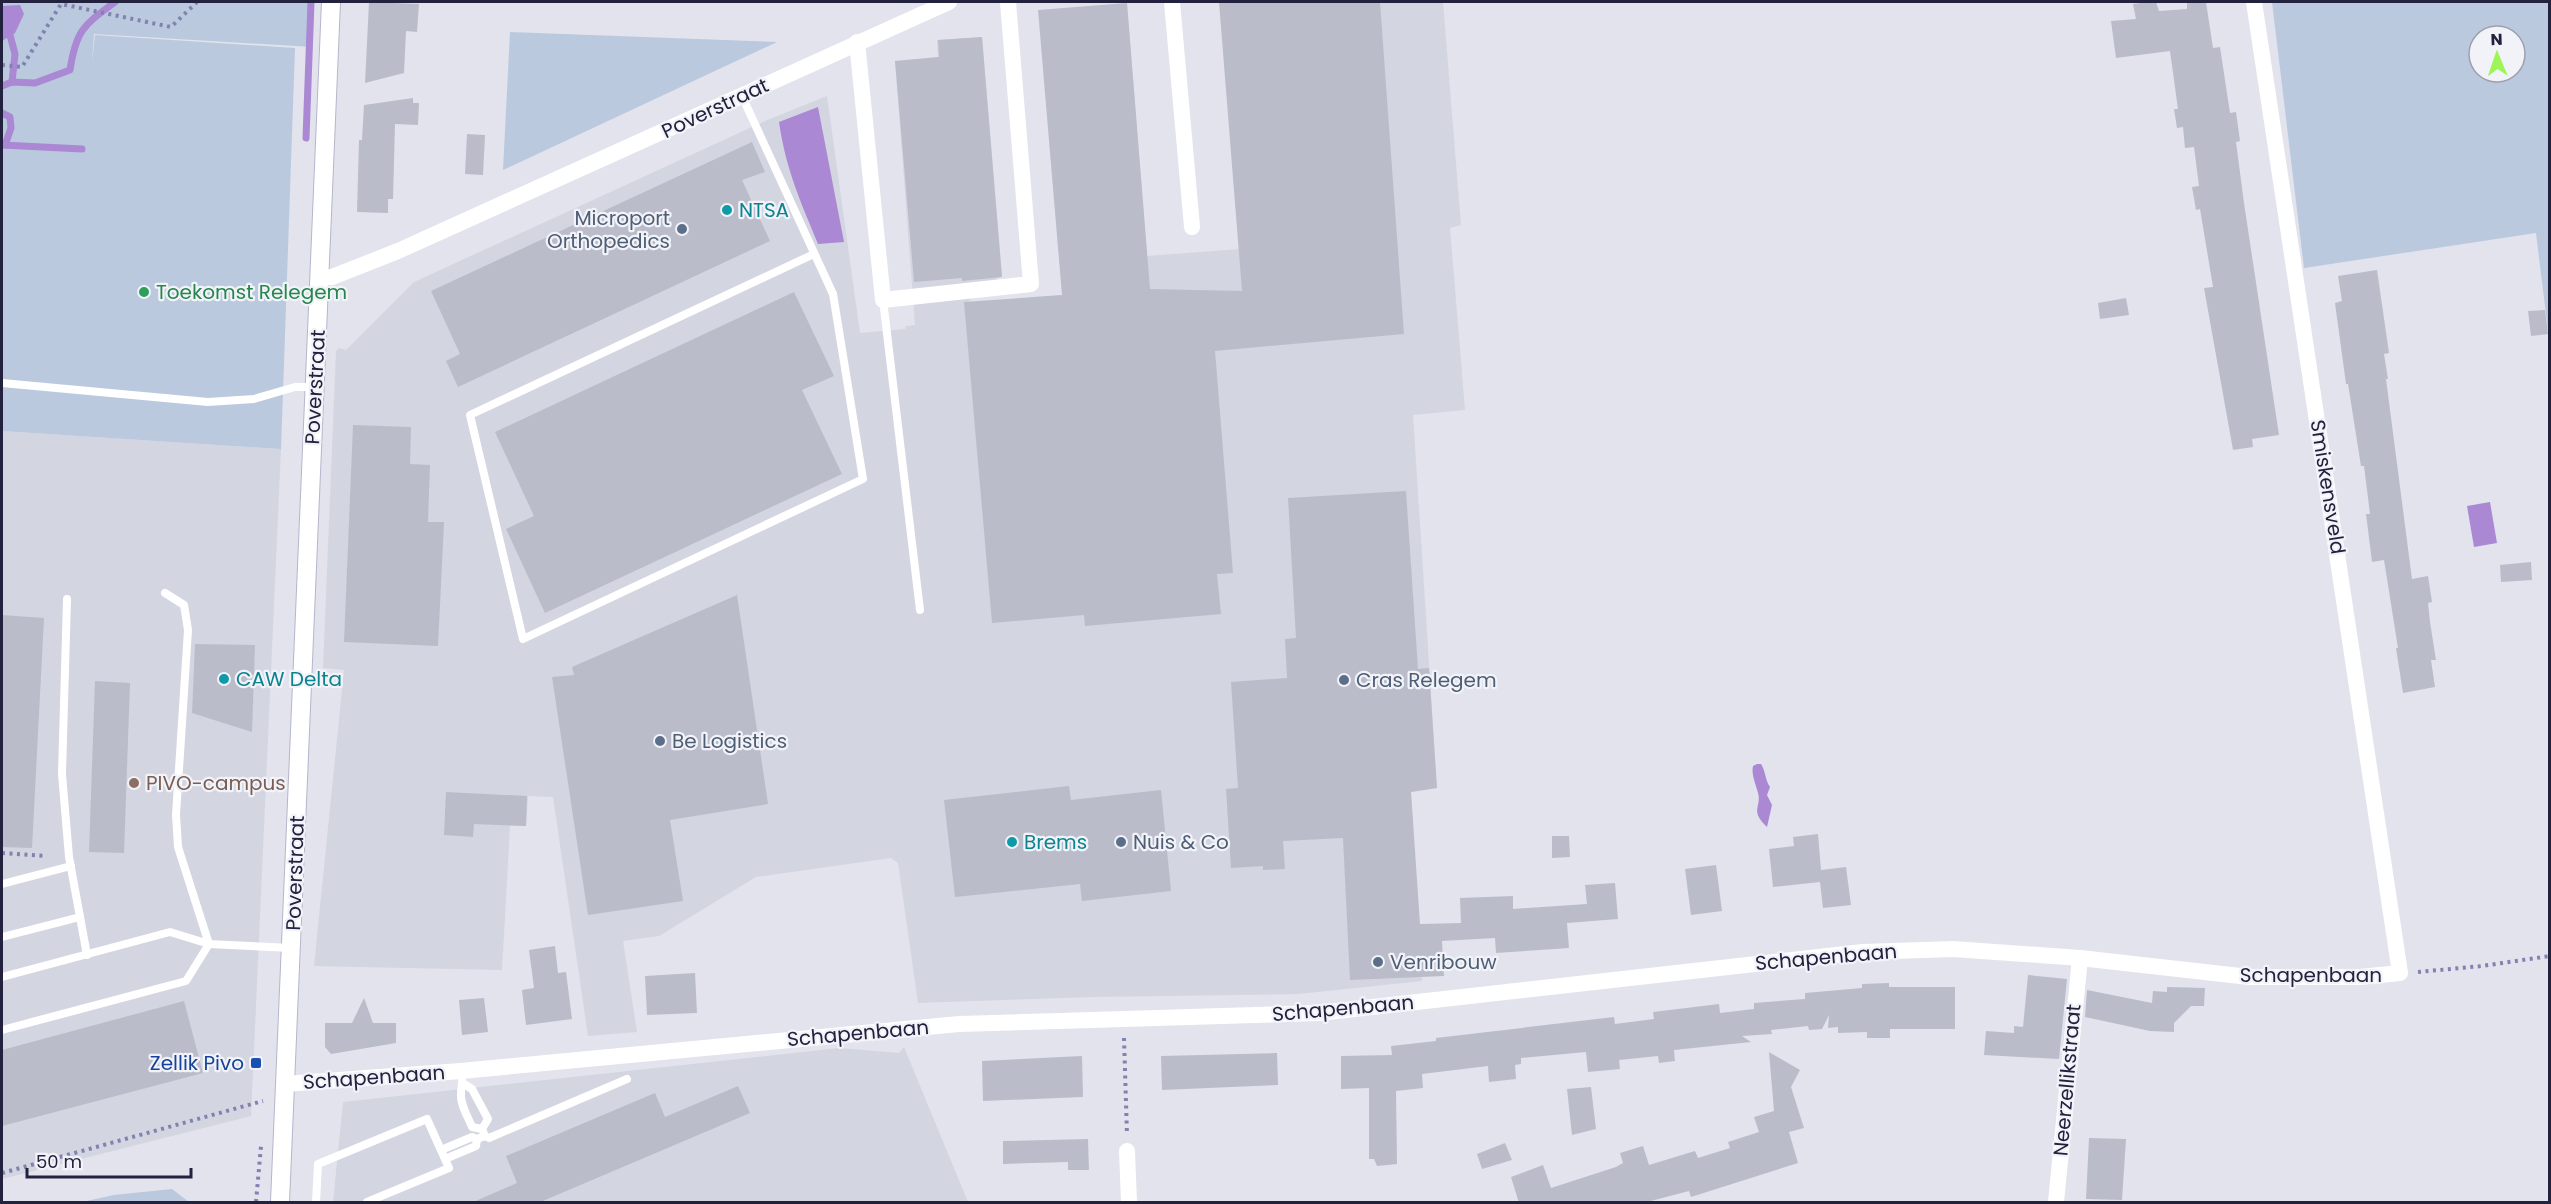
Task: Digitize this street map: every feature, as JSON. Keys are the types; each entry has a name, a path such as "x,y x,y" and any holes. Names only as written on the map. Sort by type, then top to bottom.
{"street":[{"path":"320,278 331,2"},
{"name":"Poverstraat","path":"280,1203 320,278 332,277 398,251 949,2"},
{"path":"857,42 883,300 1031,284 1008,2"},
{"path":"1172,2 1192,227"},
{"name":"Smiskensveld","path":"2254,2 2400,973"},
{"name":"Schapenbaan","path":"285,1084 463,1077 958,1024 1319,1013 1863,952 1953,949 2080,958 2249,977 2360,977 2400,973"},
{"name":"Neerzellikstraat","path":"2056,1203 2080,958"},
{"path":"1127,1151 1129,1203"}],"lane":[{"path":"742,96 814,254 832,294 863,479 523,639 470,415 814,254"},
{"path":"883,300 920,610"},
{"path":"2,383 208,402 254,399 295,387 315,387"},
{"path":"2,1030 186,981 209,944 178,847 176,815 188,630 184,605 165,593"},
{"path":"67,598 62,774 70,862 87,955"},
{"path":"2,884 70,862"},
{"path":"2,937 80,917"},
{"path":"2,977 170,932 209,944 292,948"},
{"path":"463,1077 460,1094 472,1126 481,1135 489,1138 627,1079"},
{"path":"445,1159 476,1146 488,1119 463,1077"},
{"path":"316,1203 318,1164 427,1119 449,1168 367,1203"},
{"path":"441,1150 481,1135"}],"path":[{"path":"2,65 22,67 61,4 171,27 197,2"},
{"path":"2,853 70,862"},
{"path":"2400,973 2482,966 2550,956"},
{"path":"1125,1019 1127,1151"},
{"path":"2,1173 263,1101"},
{"path":"256,1203 261,1144"}],"shaded area":[{"name":"Toekomst Relegem","path":"2,2 313,2 312,47 94,34 92,64 95,35 295,48 281,449 2,431"},
{"path":"1220,2 1443,2 1461,225 1450,228 1465,410 1413,415 1437,788 1411,792 1422,981 1298,994 1092,997 918,1003 898,863 891,858 756,877 659,936 623,941 637,1032 588,1036 553,797 528,796 526,826 510,826 502,970 314,966 344,670 323,668 336,351 339,348 346,350 414,282 765,121 827,96 860,333 905,329 906,326 915,325 895,61 938,57 937,40 982,37 1002,275 965,304 1062,295 1127,3 1147,256 1240,249"},
{"path":"2272,2 2549,2 2549,339 2536,233 2304,268"},
{"path":"20,5 24,14 15,33 2,41 2,6"},
{"path":"510,32 777,42 503,170"},
{"path":"818,107 844,242 818,244 794,184 782,139 779,122"},
{"name":"PIVO-campus","path":"2,431 281,449 251,1116 2,1179"},
{"path":"2490,502 2497,543 2474,547 2467,506"},
{"path":"1761,764 1770,787 1767,795 1772,805 1767,827 1757,812 1759,798 1753,776 1753,766"},
{"path":"904,1047 968,1202 333,1202 343,1102 839,1048 899,1053"},
{"path":"172,1189 189,1202 82,1202 114,1195"}],"building":[{"path":"369,2 419,4 417,32 406,31 404,73 365,83"},
{"path":"1219,2 1380,2 1404,334 1215,351 1233,573 1217,574 1221,614 1085,626 1084,615 992,623 964,302 1062,295 1038,10 1127,3 1150,289 1242,291"},
{"path":"2156,2 2159,11 2187,9 2187,2 2206,2 2213,48 2220,47 2230,113 2236,112 2240,141 2236,142 2244,203 2279,435 2252,439 2253,447 2233,450 2204,288 2213,287 2200,209 2196,210 2192,187 2199,186 2194,147 2185,148 2183,127 2177,128 2174,109 2178,109 2170,51 2116,58 2111,21 2136,19 2133,4"},
{"path":"982,37 1002,277 914,282 895,61 939,57 938,40"},
{"path":"413,98 413,103 419,103 418,125 395,124 393,199 388,199 388,213 357,212 359,140 362,140 364,105"},
{"path":"467,134 485,135 483,175 465,174"},
{"path":"752,142 765,172 742,180 770,241 458,387 446,361 460,354 431,291"},
{"path":"2377,270 2389,353 2384,354 2388,379 2386,379 2412,579 2428,576 2432,602 2428,603 2436,660 2431,660 2435,687 2403,693 2384,560 2372,562 2366,514 2370,514 2364,466 2361,466 2348,384 2346,384 2335,303 2342,301 2338,276"},
{"path":"794,292 834,376 802,390 842,474 545,613 506,529 534,516 495,432"},
{"path":"2126,298 2129,315 2100,319 2098,303"},
{"path":"2545,310 2548,334 2531,336 2528,311"},
{"path":"353,425 411,427 410,464 430,465 428,522 444,522 438,646 344,642"},
{"name":"Cras Relegem","path":"1406,491 1418,669 1429,668 1437,788 1411,792 1420,924 1461,923 1460,898 1513,896 1513,909 1587,904 1585,885 1615,883 1618,919 1567,923 1569,948 1496,953 1495,938 1442,941 1444,976 1350,980 1343,838 1283,841 1285,869 1263,870 1263,866 1231,868 1226,789 1238,788 1231,682 1287,678 1285,639 1296,638 1288,498"},
{"path":"2531,562 2532,580 2501,582 2500,565"},
{"name":"Be Logistics","path":"737,595 768,804 670,820 683,901 588,915 552,677 574,675 572,667"},
{"path":"2,615 44,618 32,848 2,847"},
{"name":"CAW Delta","path":"195,644 255,645 252,732 192,713"},
{"path":"95,681 130,683 124,853 89,852"},
{"path":"1069,786 1071,800 1161,790 1171,891 1082,901 1080,884 955,897 944,800"},
{"path":"446,792 527,796 526,826 474,824 473,837 444,835"},
{"path":"1818,834 1821,870 1846,867 1851,905 1823,908 1820,882 1773,887 1769,849 1794,846 1793,837"},
{"path":"1552,836 1569,836 1570,857 1552,858"},
{"path":"1716,865 1722,911 1691,915 1685,869"},
{"path":"555,946 558,973 566,972 572,1019 526,1025 522,990 534,988 529,950"},
{"path":"695,973 697,1013 647,1015 645,976"},
{"path":"2028,975 2067,979 2059,1059 1984,1055 1986,1031 2014,1033 2014,1026 2023,1027"},
{"path":"1889,983 1889,987 1955,987 1955,1029 1890,1029 1890,1038 1867,1038 1867,1032 1838,1033 1838,1027 1828,1028 1829,1015 1822,1029 1809,1030 1808,1026 1771,1030 1772,1034 1742,1036 1751,1042 1674,1050 1675,1061 1659,1063 1658,1056 1619,1060 1620,1069 1588,1072 1586,1052 1521,1058 1521,1064 1515,1065 1516,1079 1489,1082 1488,1066 1422,1074 1423,1088 1396,1091 1397,1164 1377,1166 1374,1159 1369,1159 1369,1088 1341,1089 1341,1056 1392,1055 1391,1046 1436,1041 1436,1038 1614,1017 1615,1024 1654,1019 1653,1012 1719,1004 1720,1013 1754,1009 1754,1003 1805,999 1805,993 1862,988 1862,984"},
{"path":"2167,987 2205,988 2204,1006 2191,1006 2174,1023 2174,1032 2150,1031 2085,1017 2087,990 2152,1003 2153,991 2167,992"},
{"path":"364,998 373,1023 396,1023 396,1043 331,1054 325,1047 325,1023 352,1023"},
{"path":"484,998 488,1032 462,1035 459,1000"},
{"path":"184,1001 203,1073 2,1126 2,1050"},
{"path":"1769,1052 1800,1070 1791,1087 1804,1128 1789,1132 1798,1163 1691,1197 1689,1191 1643,1203 1519,1203 1511,1177 1543,1165 1551,1188 1616,1167 1623,1163 1620,1153 1643,1146 1649,1165 1695,1151 1698,1158 1730,1148 1728,1142 1759,1132 1754,1117 1774,1111"},
{"path":"1277,1053 1278,1085 1162,1090 1161,1056"},
{"path":"1082,1056 1083,1097 983,1101 982,1061"},
{"path":"738,1086 750,1113 538,1203 471,1203 517,1183 506,1156 655,1093 665,1117"},
{"path":"1591,1087 1596,1129 1572,1135 1567,1089"},
{"path":"2089,1138 2126,1139 2122,1200 2086,1199"},
{"path":"1088,1139 1089,1170 1068,1170 1068,1162 1003,1164 1003,1141"},
{"path":"1505,1143 1512,1160 1482,1169 1477,1154"}],"waterway":[{"path":"2,86 12,82 35,83 70,70 75,46 83,30 115,2"},
{"path":"306,138 311,2"},
{"path":"10,35 15,54 12,82"},
{"path":"2,113 10,117 11,128 5,145"},
{"path":"2,145 82,149"}],"place":[{"name":"NTSA","path":"727,210"},
{"name":"Microport Orthopedics","path":"682,229"},
{"name":"Toekomst Relegem","path":"144,292"},
{"name":"CAW Delta","path":"224,679"},
{"name":"Cras Relegem","path":"1344,680"},
{"name":"Be Logistics","path":"660,741"},
{"name":"PIVO-campus","path":"134,783"},
{"name":"Brems","path":"1012,842"},
{"name":"Nuis & Co","path":"1121,842"},
{"name":"Venribouw","path":"1378,962"},
{"name":"Zellik Pivo","path":"256,1063"}]}
